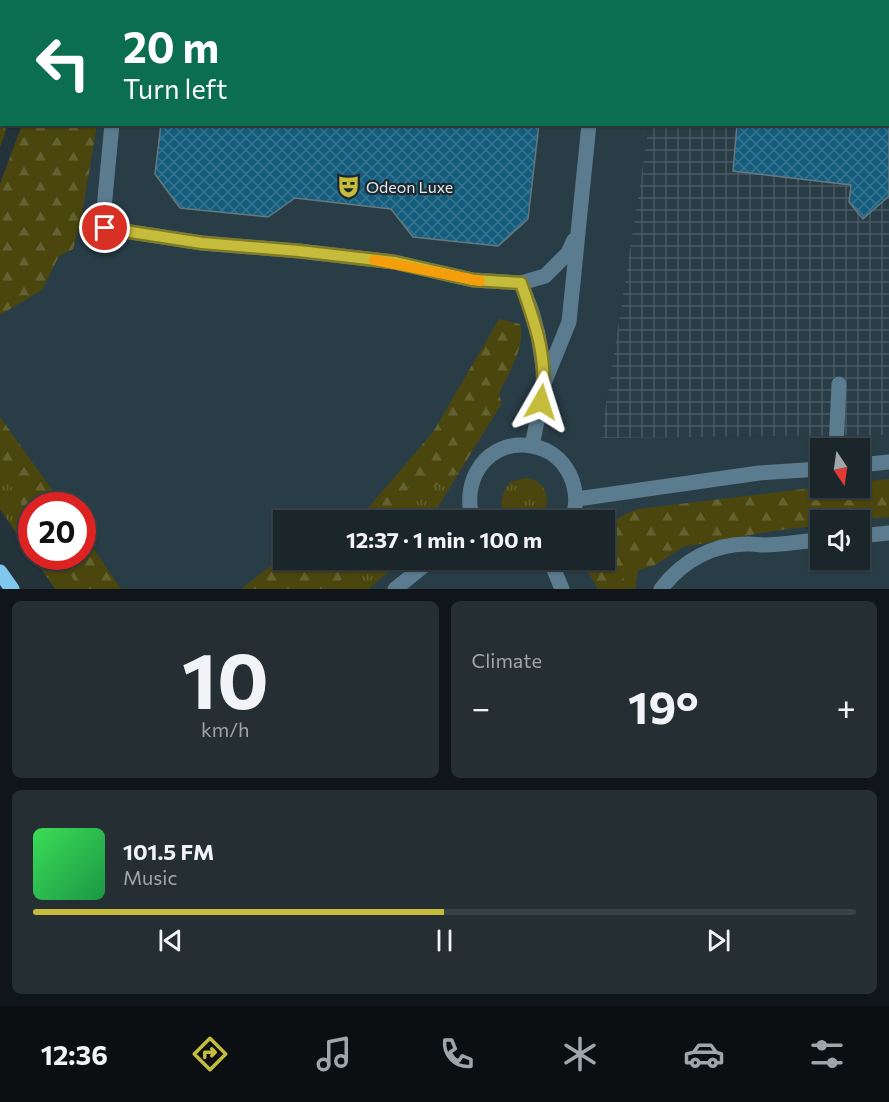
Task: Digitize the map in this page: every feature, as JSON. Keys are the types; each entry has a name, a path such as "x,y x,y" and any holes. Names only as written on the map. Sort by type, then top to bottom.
{"main road":[{"path":"0,572 12,589"}],"street":[{"path":"112,126 103,219 105,228 202,243 394,262 473,280 521,283 544,276 568,253 578,232"},
{"path":"532,446 545,381 569,322 589,126"},
{"path":"521,283 538,334 545,381"},
{"path":"836,438 839,384"},
{"path":"470,510 469,491 474,474 484,461 499,451 515,446 532,446 550,452 564,464 573,480 577,499 574,510"},
{"path":"870,464 889,462"},
{"path":"577,499 759,473 810,470"},
{"path":"870,535 889,532"},
{"path":"661,589 679,570 703,553 748,544 810,541"},
{"path":"395,589 419,570"},
{"path":"554,570 562,589"}],"shaded area":[{"path":"22,126 649,126 601,438 889,435 889,589 55,589 42,570 96,570 96,492 18,492 18,536 0,509 0,184"},
{"path":"649,126 889,126 889,435 601,438"}],"green space":[{"path":"0,126 8,126 0,147"},
{"path":"22,126 97,126 81,220 73,249 59,256 42,290 0,315 0,184"},
{"path":"499,319 520,324 521,342 499,394 502,403 460,471 432,488 413,477 407,488 411,507 408,510 367,510 433,432"},
{"path":"0,417 54,492 18,492 18,497 0,461"},
{"path":"0,462 18,496 18,536 0,509"},
{"path":"460,471 436,510 406,510 409,497 407,488 413,477 432,487"},
{"path":"525,478 541,484 546,494 544,510 503,510 502,498 510,482"},
{"path":"889,479 889,517 870,519 870,510 810,510 810,526 683,547 655,565 609,585 597,587 587,570 615,570 615,521 638,509 810,488 810,498 870,498 870,481"},
{"path":"96,552 121,589 80,589 68,570 96,570"},
{"path":"273,564 273,570 350,570 347,576 327,589 241,589"},
{"path":"42,570 68,570 80,589 55,589"},
{"path":"350,570 391,570 368,589 327,589 347,576"},
{"path":"638,571 635,589 597,589 597,587 609,585"}],"building":[{"name":"Odeon Luxe","path":"161,126 539,126 528,219 498,246 413,237 391,209 295,198 268,217 180,208 155,174"},
{"path":"737,126 889,126 889,196 863,219 849,202 851,185 733,171"}],"slow traffic":[{"path":"374,260 394,262 480,281"}],"place":[{"name":"Odeon Luxe","path":"348,186"}],"route":[{"path":"105,228 202,243 394,262 473,280 521,283 538,334 545,381 541,402"}]}
